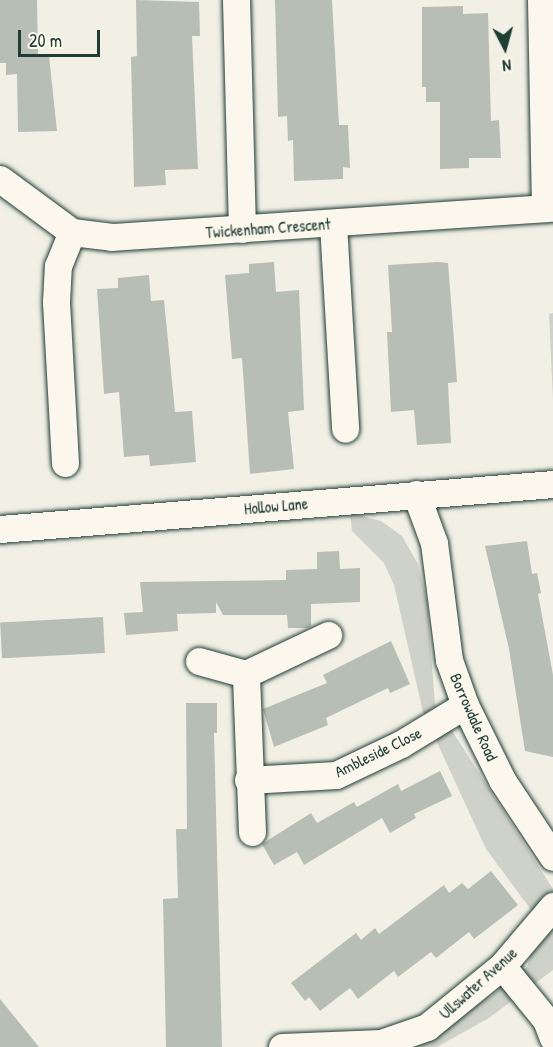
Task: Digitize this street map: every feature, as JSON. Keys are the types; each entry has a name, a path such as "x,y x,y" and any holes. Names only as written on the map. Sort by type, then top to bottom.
{"street":[{"path":"236,0 242,229"},
{"path":"542,0 549,208"},
{"name":"Twickenham Crescent","path":"0,179 72,231 112,237 549,208"},
{"path":"333,224 345,429"},
{"path":"65,462 56,302 58,266 72,231"},
{"name":"Hollow Lane","path":"0,530 553,484"},
{"name":"Borrowdale Road","path":"416,494 434,543 449,660 465,705 502,780 544,818 553,857"},
{"path":"199,661 246,674 328,635"},
{"path":"246,674 248,780 252,832"},
{"name":"Ambleside Close","path":"248,780 336,775 401,744 465,705"},
{"name":"Ullswater Avenue","path":"282,1047 381,1043 427,1027 502,966 553,906"},
{"path":"502,966 525,991 546,1020 553,1038"}],"shaded area":[{"path":"553,313 553,400 549,314"},
{"path":"350,513 381,521 402,536 418,564 427,601 435,704 553,889 553,970 489,1018 437,1047 403,1047 491,996 527,967 533,948 532,911 486,849 423,712 394,585 384,563 352,531"}],"building":[{"path":"0,0 37,0 38,57 49,56 57,131 18,132 17,74 6,75 6,63 0,63"},
{"path":"136,0 199,2 200,36 192,36 198,169 165,170 166,185 134,187 131,57 137,56"},
{"path":"275,0 332,0 339,125 348,125 350,168 343,167 343,179 294,181 293,140 288,141 287,116 278,117"},
{"path":"463,6 463,14 488,13 491,121 499,120 501,158 469,158 469,168 440,169 440,102 426,102 426,87 422,87 422,7"},
{"path":"274,262 276,292 299,290 304,410 288,412 294,469 250,474 242,358 232,359 225,275 249,273 249,264"},
{"path":"448,263 457,382 448,383 451,443 417,445 414,410 391,412 387,332 392,332 388,265"},
{"path":"149,275 151,301 164,300 175,412 192,411 196,462 150,466 149,455 124,457 119,392 104,394 97,289 118,288 118,278"},
{"path":"527,541 532,574 537,573 541,593 538,594 553,675 553,757 525,751 509,649 485,546"},
{"path":"339,551 340,569 360,568 360,602 311,604 311,626 307,628 288,628 287,615 223,615 216,602 216,613 177,614 178,631 126,635 124,613 143,612 140,582 286,580 286,570 317,569 317,552"},
{"path":"103,617 105,653 2,658 0,622"},
{"path":"391,641 410,684 390,693 388,688 326,718 328,725 274,747 263,709 327,683 323,675"},
{"path":"186,703 217,703 217,733 214,733 222,1047 166,1047 163,899 178,898 176,829 187,829"},
{"path":"440,771 452,796 414,814 416,818 390,833 382,818 304,865 297,852 274,865 262,844 311,813 317,823 354,802 357,807 398,784 401,791"},
{"path":"491,871 518,905 474,939 469,932 436,958 431,952 398,977 394,971 358,999 350,988 320,1011 309,997 305,1001 291,983 356,933 361,940 375,928 379,934 444,885 449,893 462,883 468,889"},
{"path":"0,999 22,1026 39,1047 0,1047"}]}
